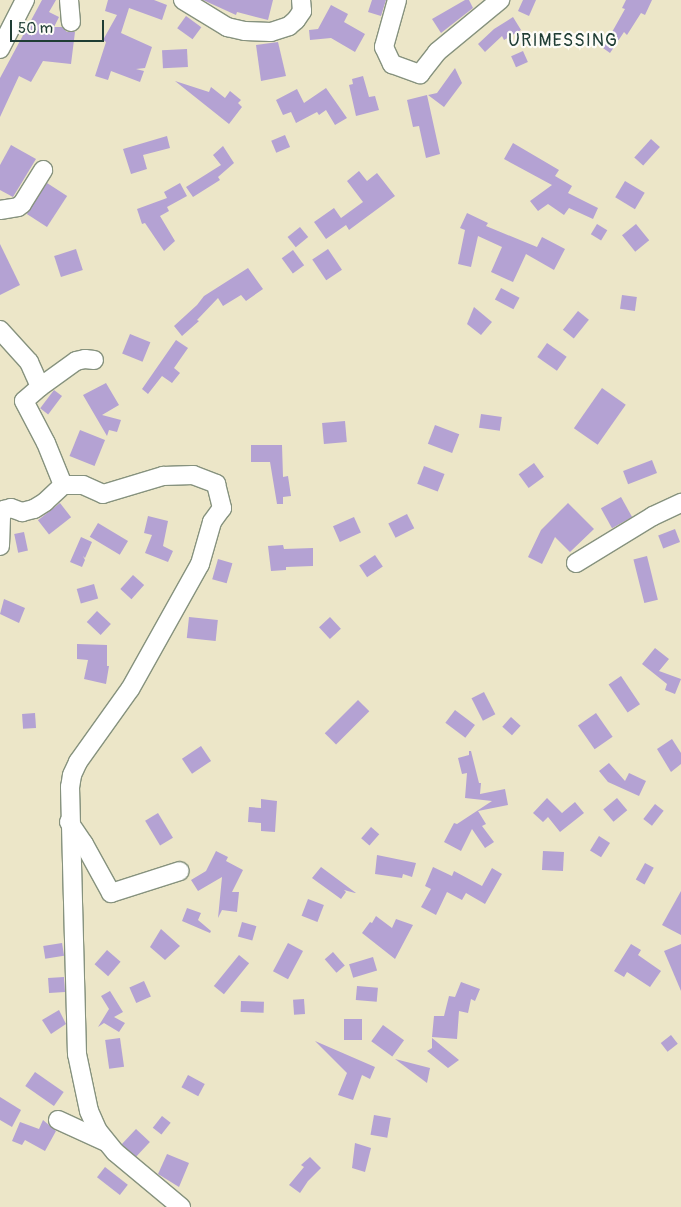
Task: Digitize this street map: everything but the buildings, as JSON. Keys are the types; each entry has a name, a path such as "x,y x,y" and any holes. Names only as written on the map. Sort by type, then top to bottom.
{"street":[{"path":"0,49 25,0"},
{"path":"69,0 71,22"},
{"path":"183,0 227,27 245,31 271,32 289,26 296,20 302,11 301,0"},
{"path":"397,0 384,47 392,64 420,74 437,52 500,0"},
{"path":"0,210 18,207 22,204 43,170"},
{"path":"0,330 29,362 40,387"},
{"path":"63,485 46,442 24,401 76,361 85,358 94,360"},
{"path":"0,546 1,515 4,510 11,508 22,512 34,509 45,502 63,485 83,484 103,494 163,476 193,475 216,484 222,508 212,522 200,564 130,689 72,775 69,822 75,940 77,1054 89,1111 98,1131 116,1152 180,1207"},
{"path":"576,563 671,506 681,503"},
{"path":"69,822 84,844 111,893 180,871"},
{"path":"58,1120 107,1142"}],"district":[{"name":"URIMESSING","path":"563,41"}]}
